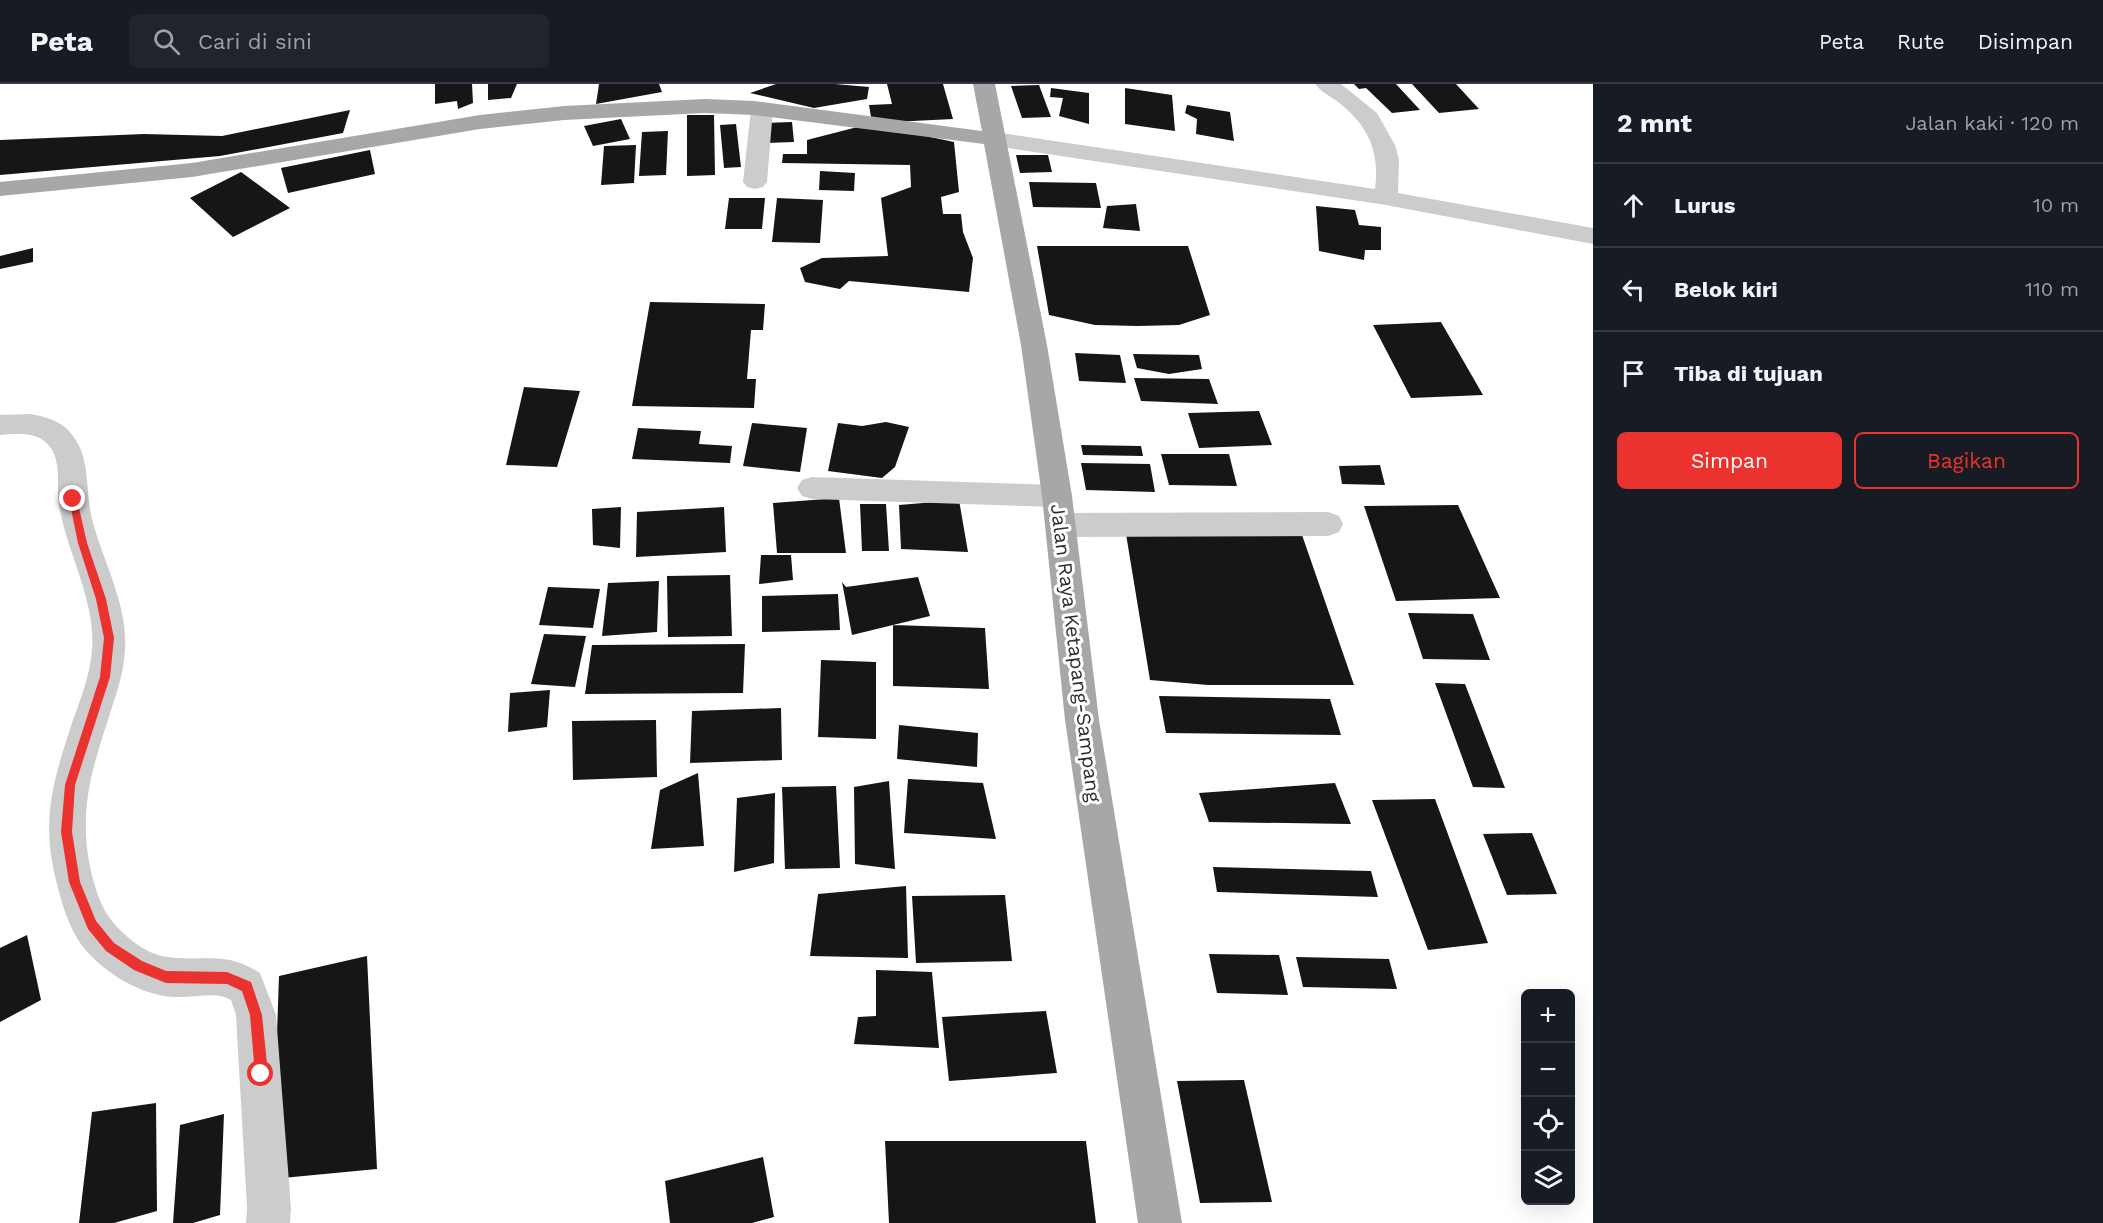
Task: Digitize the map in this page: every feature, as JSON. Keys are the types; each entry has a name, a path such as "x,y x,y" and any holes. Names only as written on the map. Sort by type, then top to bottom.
{"main road":[{"name":"Jalan Raya Ketapang-Sampang","path":"984,84 1034,345 1059,510 1082,720 1160,1223"},
{"path":"0,189 192,170 480,122 564,113 705,106 762,109 995,140"}],"street":[{"path":"1326,84 1354,104 1373,123 1388,149 1390,173 1386,198"},
{"path":"755,182 762,109"},
{"path":"995,140 1386,198 1593,236"},
{"path":"0,425 22,423 44,428 56,434 65,445 72,465 73,499 82,543 101,599 109,638 105,677 70,785 66,832 75,882 92,925 110,947 138,966 166,977 227,978 246,987 256,1015 268,1186 268,1223"},
{"path":"812,488 1059,510 1328,524"}],"building":[{"path":"435,84 472,84 473,103 458,109 457,101 435,104"},
{"path":"488,84 517,84 511,98 488,100"},
{"path":"599,84 659,84 662,92 596,104"},
{"path":"776,84 835,84 869,87 867,99 814,108 750,93"},
{"path":"887,84 943,84 953,119 872,123 869,105 892,104"},
{"path":"1354,84 1396,84 1420,110 1392,113 1366,88 1359,89"},
{"path":"1412,84 1456,84 1479,109 1439,113"},
{"path":"1039,85 1051,117 1022,118 1011,86"},
{"path":"1051,88 1089,93 1089,124 1059,116 1063,98 1050,97"},
{"path":"1125,88 1172,95 1175,131 1125,124"},
{"path":"1187,105 1230,112 1234,141 1196,134 1197,119 1185,113"},
{"path":"350,110 343,133 220,156 0,175 0,140 144,134 222,136"},
{"path":"687,115 714,115 715,175 687,176"},
{"path":"621,119 630,139 593,146 584,126"},
{"path":"792,122 794,142 765,143 764,123"},
{"path":"736,124 741,167 724,168 720,125"},
{"path":"869,124 954,142 959,192 941,197 943,214 961,214 963,232 973,258 969,292 849,281 840,289 805,282 800,268 822,258 888,256 881,198 911,187 910,165 782,163 783,154 807,154 807,140"},
{"path":"668,131 666,175 639,176 642,132"},
{"path":"636,145 634,183 601,185 604,146"},
{"path":"370,150 375,174 288,193 281,168"},
{"path":"1016,155 1048,155 1052,172 1020,173"},
{"path":"820,171 855,173 854,191 819,190"},
{"path":"241,172 290,208 233,237 190,198"},
{"path":"1029,182 1096,183 1101,208 1033,207"},
{"path":"729,198 765,198 762,229 725,229"},
{"path":"777,198 823,200 820,243 772,242"},
{"path":"1136,204 1140,231 1103,228 1107,206"},
{"path":"1316,206 1355,210 1359,225 1381,227 1381,250 1365,250 1364,260 1319,251"},
{"path":"1037,246 1188,246 1210,315 1179,325 1138,326 1095,325 1049,315"},
{"path":"33,248 33,262 0,269 0,256"},
{"path":"650,302 765,304 763,330 751,330 747,379 756,379 754,408 632,406"},
{"path":"1441,322 1483,395 1411,398 1373,325"},
{"path":"1075,353 1120,355 1126,383 1079,381"},
{"path":"1133,354 1199,355 1202,369 1169,374 1137,368"},
{"path":"1134,378 1209,379 1218,404 1141,401"},
{"path":"524,387 580,391 557,467 506,465"},
{"path":"1259,411 1272,445 1199,448 1188,413"},
{"path":"886,422 909,427 895,467 882,478 828,471 838,423 862,426"},
{"path":"752,423 807,428 800,472 743,466"},
{"path":"638,428 701,431 699,444 732,446 730,463 632,459"},
{"path":"1081,445 1141,446 1143,456 1083,455"},
{"path":"1161,454 1229,454 1237,486 1169,485"},
{"path":"1081,463 1150,464 1155,492 1086,490"},
{"path":"1380,465 1385,485 1342,484 1339,466"},
{"path":"839,498 846,553 777,553 773,503"},
{"path":"959,500 968,552 901,549 899,505"},
{"path":"860,504 886,504 889,551 862,551"},
{"path":"1458,505 1500,598 1396,601 1364,506"},
{"path":"621,507 620,548 593,545 592,509"},
{"path":"724,507 726,552 636,557 637,512"},
{"path":"1301,532 1354,685 1208,685 1150,680 1126,534"},
{"path":"761,555 791,555 793,580 759,584"},
{"path":"730,575 732,636 668,637 667,576"},
{"path":"918,577 930,616 852,635 842,582 846,587"},
{"path":"659,581 657,632 602,636 608,583"},
{"path":"548,587 600,589 593,628 539,625"},
{"path":"838,594 840,630 762,632 762,596"},
{"path":"1408,613 1473,614 1490,660 1423,659"},
{"path":"893,625 985,628 989,689 893,686"},
{"path":"544,634 586,636 575,687 531,684"},
{"path":"745,644 743,693 585,694 592,645"},
{"path":"821,660 876,662 876,739 818,737"},
{"path":"1435,683 1465,684 1505,788 1473,787"},
{"path":"550,690 547,727 508,732 510,693"},
{"path":"1159,696 1330,699 1341,735 1166,733"},
{"path":"781,708 782,760 690,763 692,711"},
{"path":"656,720 657,777 573,780 572,721"},
{"path":"899,725 978,733 977,767 897,759"},
{"path":"698,773 704,846 651,849 660,790"},
{"path":"908,779 983,783 996,839 904,833"},
{"path":"889,781 895,869 855,864 854,787"},
{"path":"1335,783 1351,824 1209,822 1199,793"},
{"path":"836,786 840,868 785,869 782,787"},
{"path":"775,793 774,863 734,872 737,798"},
{"path":"1435,799 1488,943 1428,950 1372,800"},
{"path":"1532,833 1557,894 1507,895 1483,834"},
{"path":"1213,867 1371,871 1378,897 1217,892"},
{"path":"906,886 908,958 810,956 818,894"},
{"path":"1005,895 1012,961 916,963 912,896"},
{"path":"27,935 41,1000 0,1022 0,948"},
{"path":"1209,954 1279,955 1288,995 1217,993"},
{"path":"367,956 377,1169 272,1179 279,976"},
{"path":"1296,957 1389,959 1397,989 1303,987"},
{"path":"876,970 932,972 939,1048 854,1044 858,1017 876,1016"},
{"path":"1046,1011 1057,1073 949,1081 942,1017"},
{"path":"1244,1080 1272,1202 1200,1203 1177,1081"},
{"path":"156,1103 157,1211 114,1223 79,1223 92,1112"},
{"path":"224,1114 220,1215 193,1223 173,1223 180,1125"},
{"path":"885,1141 1086,1141 1096,1223 889,1223"},
{"path":"763,1157 774,1217 752,1223 670,1223 665,1181"}],"route":[{"path":"73,499 82,543 101,599 109,638 105,677 70,785 66,832 75,882 92,925 110,947 138,966 166,977 227,978 242,983 246,987 254,1003 261,1074"}]}
